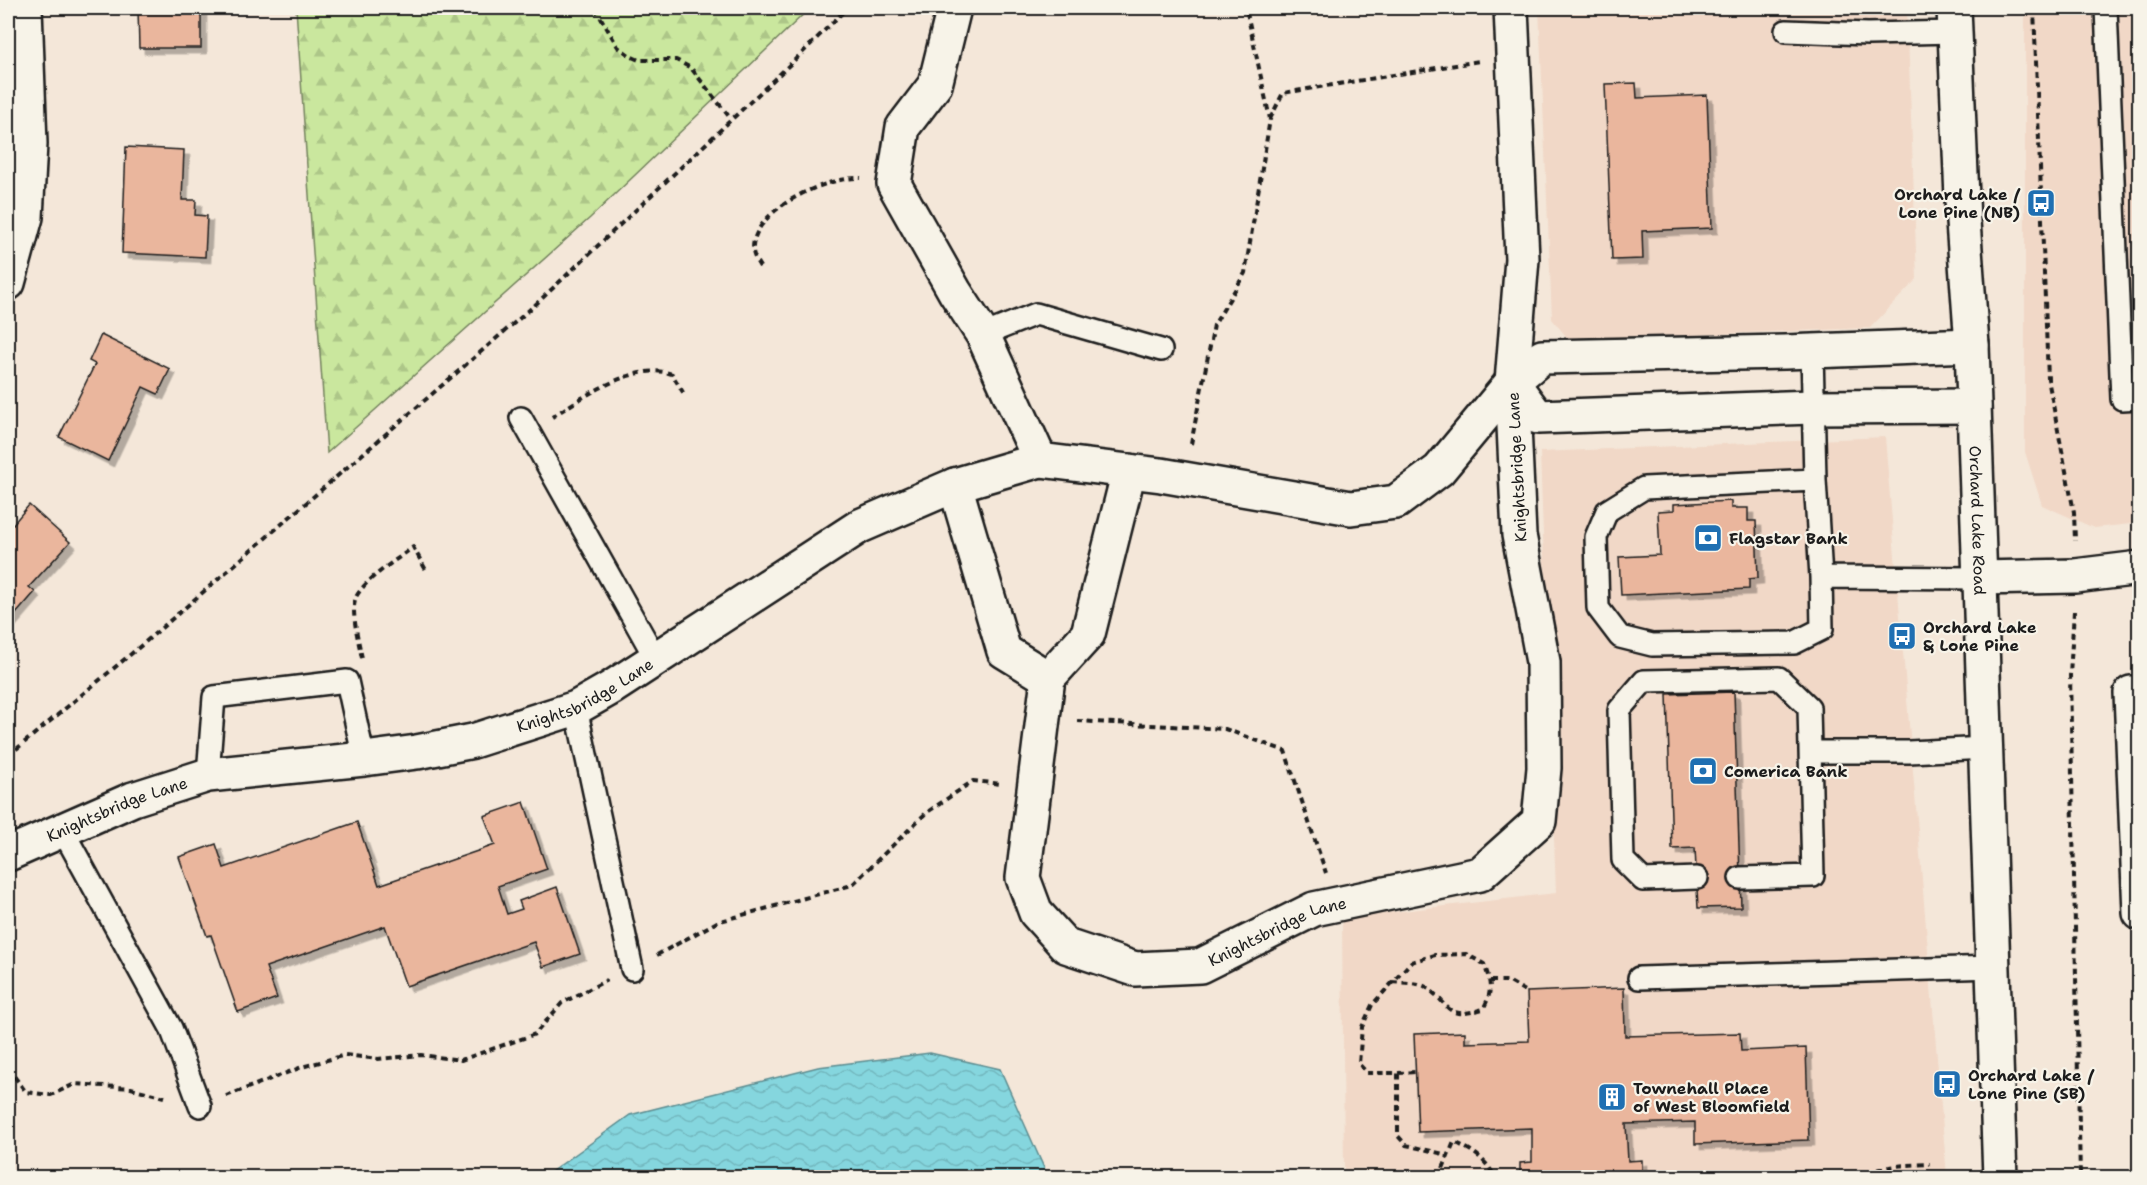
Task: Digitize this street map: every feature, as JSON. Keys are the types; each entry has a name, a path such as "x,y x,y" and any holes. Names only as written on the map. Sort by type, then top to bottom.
{"street":[{"path":"8,283 26,217 30,133 25,8"},
{"path":"954,8 935,86 903,127 894,184 955,292 983,335 1040,459"},
{"path":"1511,8 1522,259 1512,382"},
{"name":"Orchard Lake Road","path":"1954,20 1963,222 1972,345 2000,1178"},
{"name":"Knightsbridge Lane","path":"8,854 133,800 208,775 417,752 473,741 576,708 611,688 860,526 955,485 1040,459 1129,471 1351,508 1395,502 1439,470 1512,382 1542,357 1972,345"},
{"name":"Knightsbridge Lane","path":"1512,382 1538,417 1812,407 1974,406"},
{"name":"Knightsbridge Lane","path":"1048,678 1023,878 1036,913 1066,946 1135,969 1200,966 1314,909 1480,874 1539,821 1544,768 1543,662 1519,535 1512,382"},
{"path":"955,485 1004,651 1048,678 1088,634 1129,471"},
{"path":"1979,578 2075,576 2139,568"},
{"path":"2131,693 2139,914"}],"lane":[{"path":"2106,8 2122,399 2139,398"},
{"path":"1786,31 1868,34 1954,20"},
{"path":"983,335 1036,314 1161,350"},
{"path":"1812,351 1812,407 1822,630 1794,643 1652,645 1620,637 1598,608 1596,537 1607,511 1644,488 1815,480"},
{"path":"525,425 656,659"},
{"path":"1821,577 1979,578"},
{"path":"1697,878 1643,880 1623,860 1619,710 1644,681 1779,678 1809,706 1813,876 1740,878"},
{"path":"208,775 214,697 347,681 364,759"},
{"path":"576,708 632,969"},
{"path":"1810,752 1909,752 1985,748"},
{"path":"63,831 171,1028 200,1106"},
{"path":"1639,978 1993,967"}],"path":[{"path":"595,8 618,47 639,60 676,60 691,68 731,119"},
{"path":"8,756 143,644 535,305 847,8"},
{"path":"1246,8 1270,119"},
{"path":"1184,480 1214,325 1245,273 1270,119 1283,93 1513,56"},
{"path":"760,267 753,254 755,237 763,224 779,208 804,192 840,180 854,178 894,184"},
{"path":"525,425 587,394 636,375 654,372 672,374 684,394"},
{"path":"362,660 355,598 368,582 413,547 426,570"},
{"path":"1043,719 1225,729 1285,751 1336,904"},
{"path":"8,1068 26,1092 38,1095 51,1095 75,1083 132,1088 200,1106 302,1067 345,1055 378,1059 421,1055 460,1060 535,1034 562,1003 632,969 717,922 852,885 926,813 974,781 1035,788"},
{"path":"1392,982 1424,986 1449,1011 1466,1015 1483,1009 1490,996 1490,981 1484,964 1466,954 1435,955 1411,962 1392,982 1372,1005 1362,1027 1359,1064 1367,1073 1416,1072"},
{"path":"1490,981 1508,981 1527,992"},
{"path":"1398,1073 1398,1136 1406,1145 1448,1155"},
{"path":"1439,1178 1454,1142 1474,1150 1490,1167 1496,1178"},
{"path":"1858,1178 1870,1171 1894,1166 1930,1164"}],"shaded area":[{"path":"1539,8 1907,8 1917,279 1870,328 1569,340 1552,319"},
{"path":"2025,8 2139,8 2139,523 2094,528 2042,505 2025,452"},
{"path":"1885,437 1947,1177 1344,1177 1342,918 1556,893 1540,452"}],"green space":[{"path":"296,8 810,8 590,218 327,453"}],"water":[{"path":"930,1053 1000,1069 1048,1177 544,1177 630,1115 818,1067"}],"building":[{"path":"138,8 201,8 201,48 139,48"},
{"path":"1636,83 1637,98 1707,95 1712,228 1642,231 1643,259 1612,260 1605,84"},
{"path":"126,147 184,150 182,200 196,200 195,215 207,216 205,257 122,253"},
{"path":"101,335 170,369 158,394 143,387 108,461 59,437 95,364 89,361"},
{"name":"Flagstar Bank","path":"1731,501 1731,508 1748,508 1748,521 1756,521 1758,578 1749,579 1749,589 1621,595 1619,557 1660,555 1658,511 1674,510 1674,504"},
{"path":"29,505 70,542 29,587 35,592 8,623 8,530"},
{"name":"Comerica Bank","path":"1734,692 1741,907 1698,908 1695,848 1672,849 1667,694"},
{"path":"524,802 547,869 498,886 507,914 522,909 519,901 557,887 580,954 543,967 534,942 406,986 385,926 266,967 277,998 238,1012 211,935 207,936 179,857 216,844 224,868 357,822 379,885 495,845 484,816"},
{"name":"Townehall Place of West Bloomfield","path":"1624,988 1625,1036 1740,1033 1741,1051 1806,1048 1809,1140 1695,1144 1695,1122 1626,1124 1628,1161 1642,1160 1642,1178 1520,1178 1520,1163 1532,1162 1532,1128 1418,1132 1414,1034 1465,1032 1465,1043 1529,1041 1527,992"}],"place":[{"name":"Orchard Lake / Lone Pine (NB)","path":"2041,203"},
{"name":"Flagstar Bank","path":"1708,538"},
{"name":"Orchard Lake & Lone Pine","path":"1902,636"},
{"name":"Comerica Bank","path":"1703,771"},
{"name":"Orchard Lake / Lone Pine (SB)","path":"1947,1084"},
{"name":"Townehall Place of West Bloomfield","path":"1612,1097"}]}
